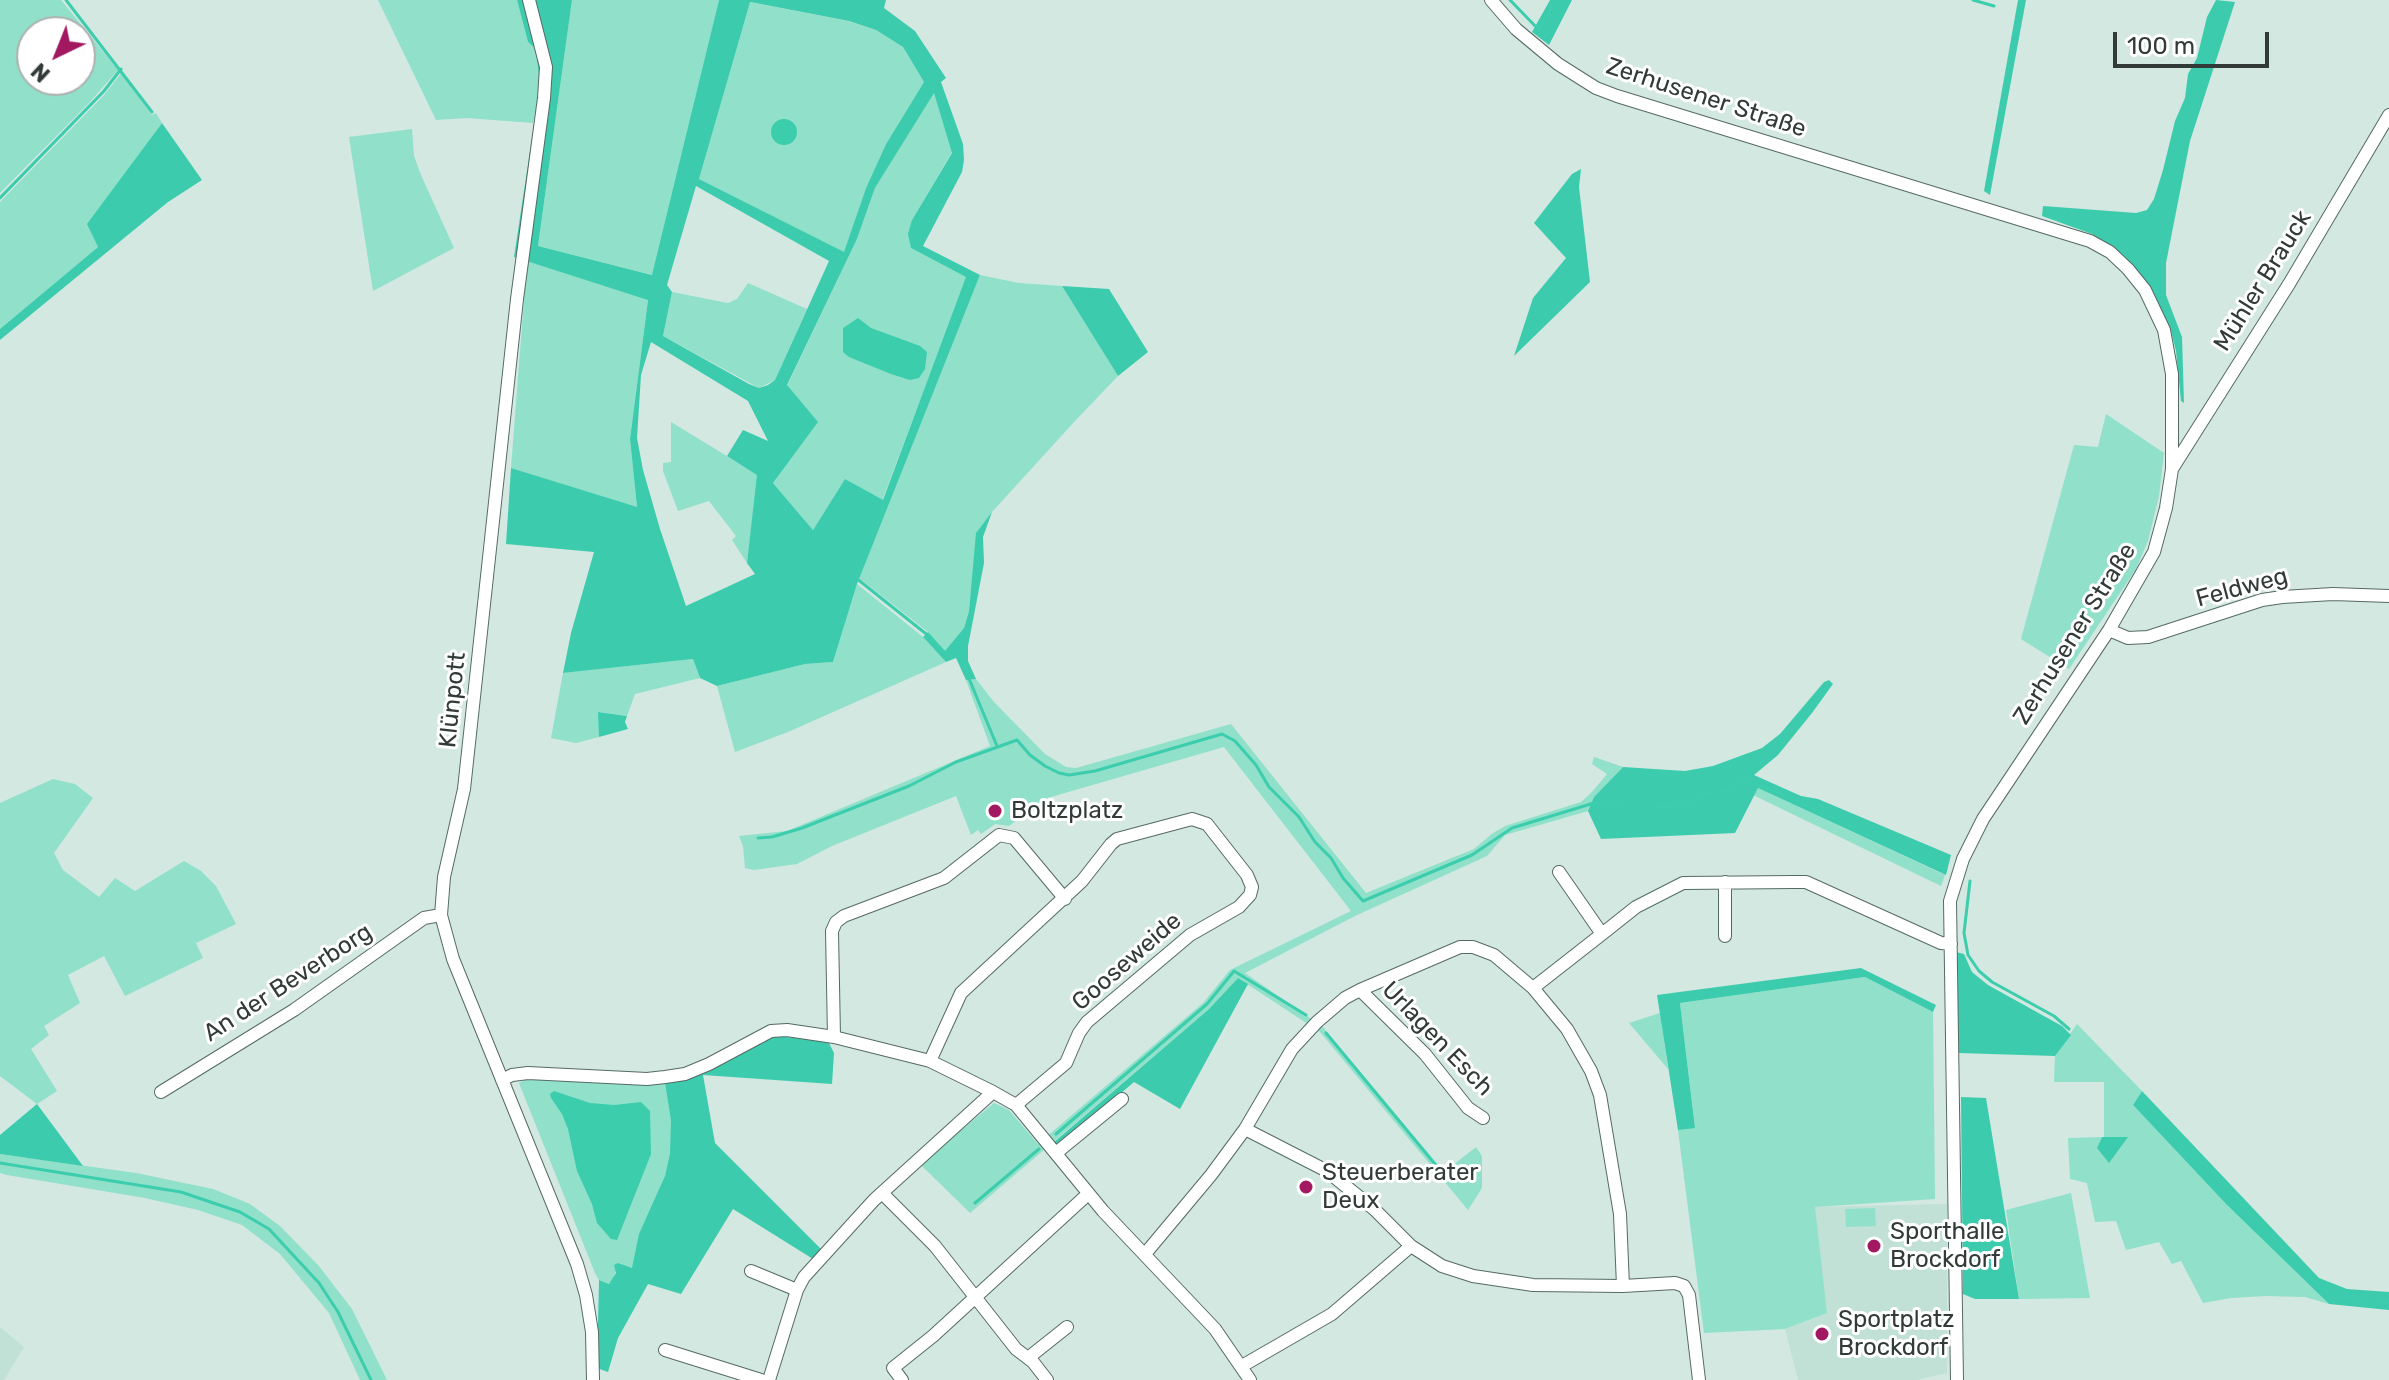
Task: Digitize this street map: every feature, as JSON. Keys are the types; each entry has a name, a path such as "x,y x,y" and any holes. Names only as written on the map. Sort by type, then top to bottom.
{"street":[{"name":"Klünpott","path":"529,0 546,67 544,98 517,299 466,776 444,877 441,915 453,959 577,1264 592,1332 593,1380"},
{"name":"Zerhusener Straße","path":"1491,0 1516,29 1547,57 1596,88 2090,241 2110,252 2145,290 2164,330 2172,374 2172,469 2166,508 2154,552 2109,630 1996,799 1969,846 1950,901 1957,1380"},
{"name":"Mühler Brauck","path":"2172,469 2289,284 2389,115"},
{"name":"Feldweg","path":"2109,630 2128,638 2148,637 2262,600 2282,597 2333,594 2389,596"},
{"name":"Gooseweide","path":"930,1061 961,993 1065,899 1117,839 1192,819 1207,824 1247,875 1252,887 1250,895 1239,907 1190,935 1087,1022 1066,1063 1016,1105"},
{"path":"834,1037 832,931 836,922 844,916 944,878 999,835 1014,838 1065,899"},
{"path":"1559,872 1602,934"},
{"path":"1725,882 1725,936"},
{"path":"1533,988 1636,907 1683,883 1806,882 1941,943 1951,944"},
{"name":"An der Beverborg","path":"161,1092 294,1010 424,918 441,915"},
{"name":"Urlagen Esch","path":"1145,1254 1211,1175 1245,1129 1292,1049 1317,1022 1345,998 1360,990 1460,947 1473,947 1494,955 1533,988 1567,1029 1591,1071 1600,1095 1620,1214 1623,1286"},
{"name":"Urlagen Esch","path":"1360,990 1425,1054 1468,1108 1483,1118"},
{"path":"502,1080 528,1073 647,1079 685,1074 771,1031 787,1030 834,1037 930,1061 1016,1105 1088,1194 1200,1312 1250,1380"},
{"path":"769,1380 797,1290 804,1277 882,1193 993,1092"},
{"path":"1056,1153 1122,1099"},
{"path":"1245,1129 1327,1171 1374,1209 1411,1246 1442,1266 1501,1282 1533,1285 1675,1283 1684,1286 1689,1295 1699,1380"},
{"path":"882,1193 935,1246 1016,1349 1047,1380"},
{"path":"902,1380 893,1368 933,1336 1088,1194"},
{"path":"1242,1366 1332,1314 1411,1246"},
{"path":"751,1271 797,1290"},
{"path":"1028,1358 1067,1327"},
{"path":"665,1350 761,1380"}],"shaded area":[{"path":"0,0 61,0 74,16 16,16 16,96 95,96 0,193"},
{"path":"378,0 517,0 528,42 536,48 539,67 540,85 533,123 467,118 436,120"},
{"path":"517,0 572,0 538,246 652,275 719,0 886,0 884,8 915,31 946,78 941,82 963,144 964,160 962,172 923,246 980,275 857,584 833,662 805,664 717,686 700,678 693,659 563,673 594,552 506,544 511,468 637,507 630,439 648,300 514,257 540,85 536,49 528,42","holes":["750,2 849,21 876,30 903,47 924,82 886,144 866,188 844,252 699,179","934,93 952,153 912,220 908,234 911,248 966,277 883,500 845,479 813,530 773,483 818,422 787,385 857,239 875,188","696,186 829,261 775,380 759,388 663,336 672,292 667,285","651,342 748,401 768,441 743,430 727,456 757,475 747,563 755,574 686,606 643,470 637,438 641,375"]},
{"path":"572,0 719,0 653,275 538,246"},
{"path":"1550,0 1572,0 1549,45 1532,32"},
{"path":"2018,0 2026,0 1990,195 1984,191"},
{"path":"2216,0 2235,2 2190,141 2166,263 2166,295 2182,337 2184,403 2181,401 2176,351 2170,327 2139,273 2117,251 2092,234 2042,216 2043,206 2136,213 2147,210 2154,199 2175,121 2185,98 2188,74 2197,58 2207,17"},
{"path":"749,2 848,21 876,30 903,47 924,82 886,144 866,188 844,253 699,179"},
{"path":"96,43 118,70 96,95"},
{"path":"122,72 152,115 156,113 162,123 88,224 98,247 0,329 0,202 105,94"},
{"path":"934,92 952,152 912,220 911,248 967,277 882,501 845,479 813,530 773,483 817,422 787,386 857,239 875,188"},
{"path":"784,119 793,123 797,132 793,141 784,145 775,141 771,132 775,123"},
{"path":"162,123 202,180 168,202 0,340 0,329 98,247 87,224"},
{"path":"412,129 414,156 454,248 373,291 349,137"},
{"path":"1581,169 1579,187 1590,282 1514,356 1533,298 1566,258 1534,223 1572,174"},
{"path":"527,261 648,299 630,439 637,508 511,468"},
{"path":"980,275 1019,283 1062,286 1118,376 992,512 977,533 969,611 964,628 945,652 928,632 859,578"},
{"path":"748,283 807,309 775,380 759,388 663,336 672,292 728,303 737,299"},
{"path":"1062,286 1109,289 1148,352 1118,376"},
{"path":"858,318 871,328 920,346 927,352 925,369 919,378 910,380 891,374 843,352 843,328"},
{"path":"2106,414 2164,453 2159,496 2148,541 2136,569 2069,669 2021,639 2074,445 2098,447"},
{"path":"671,422 758,475 747,563 732,540 736,536 709,501 678,511 663,471 663,463 671,462"},
{"path":"992,512 983,537 984,563 968,646 968,661 976,679 966,680 956,658 946,662 923,637 928,632 945,651 964,628 969,611 976,533"},
{"path":"857,584 923,637 946,662 735,752 717,686 805,664 833,662"},
{"path":"693,659 700,678 635,694 627,716 599,712 599,737 576,743 551,738 563,673"},
{"path":"976,679 1045,754 1066,767 1076,768 1231,724 1366,893 1474,849 1505,826 1581,802 1607,774 1592,764 1594,757 1623,767 1594,797 1588,811 1505,835 1487,856 1355,916 1245,973 1323,1027 1444,1172 1476,1147 1482,1156 1482,1188 1468,1210 1320,1032 1238,978 1209,1009 970,1213 920,1164 994,1103 1009,1110 1038,1144 1203,1003 1230,970 1351,911 1224,747 1044,799 1009,826 995,824 981,834 978,830 971,835 956,796 832,846 797,864 754,870 745,868 739,836 787,831 990,746 966,680"},
{"path":"1829,680 1833,684 1812,713 1778,755 1754,775 1951,855 1946,875 1758,788 1735,833 1601,839 1588,811 1594,797 1623,767 1685,771 1713,766 1762,748 1780,734"},
{"path":"598,712 627,716 625,722 628,729 599,737"},
{"path":"53,779 75,784 93,798 54,853 63,870 99,897 115,878 135,891 184,861 201,871 216,886 236,924 196,943 203,958 125,996 104,956 68,975 80,1003 44,1026 49,1035 31,1049 57,1091 37,1104 0,1076 0,803"},
{"path":"1758,788 1945,875 1941,886 1753,795"},
{"path":"1956,952 1964,954 1972,972 1988,985 2062,1026 2071,1035 2055,1056 1958,1053"},
{"path":"1861,968 1936,1005 1933,1012 1865,977 1680,1003 1695,1128 1678,1130 1657,995"},
{"path":"1865,977 1933,1012 1935,1199 1815,1207 1827,1313 1785,1329 1704,1333 1678,1130 1695,1127 1680,1003"},
{"path":"1238,978 1248,984 1180,1109 1134,1082 1058,1147 1053,1143 1209,1009"},
{"path":"1660,1013 1668,1069 1629,1023"},
{"path":"2077,1024 2142,1091 2133,1105 2226,1204 2329,1304 2305,1297 2267,1296 2203,1303 2181,1261 2172,1264 2159,1242 2126,1250 2116,1221 2095,1222 2087,1183 2070,1179 2068,1138 2102,1137 2097,1148 2128,1137 2104,1137 2104,1082 2054,1082 2055,1056"},
{"path":"775,1036 828,1041 834,1053 832,1084 703,1075 715,1143 821,1249 813,1259 733,1209 681,1294 648,1284 618,1338 608,1372 597,1368 599,1280 609,1284 616,1273 614,1265 618,1263 632,1268 639,1234 665,1176 670,1154 671,1121 665,1083 690,1078"},
{"path":"547,1077 665,1083 671,1121 671,1154 665,1176 632,1269 618,1263 609,1284 599,1280 595,1273 519,1083"},
{"path":"554,1091 590,1103 614,1105 641,1102 650,1111 651,1154 617,1240 611,1239 597,1223 577,1171 568,1129 551,1098 550,1094"},
{"path":"2142,1091 2319,1278 2347,1289 2389,1292 2389,1310 2329,1304 2226,1204 2133,1105"},
{"path":"1961,1097 1986,1098 2019,1299 1975,1299 1963,1294"},
{"path":"37,1104 83,1166 0,1154 0,1135"},
{"path":"2102,1137 2128,1137 2109,1163 2097,1148"},
{"path":"0,1154 136,1173 213,1189 250,1204 280,1226 318,1265 352,1309 387,1380 360,1380 329,1313 280,1254 242,1225 198,1210 145,1198 0,1173"},
{"path":"2071,1193 2090,1298 2019,1299 2006,1210"},
{"path":"1947,1204 1947,1373 1917,1380 1798,1380 1785,1329 1827,1313 1814,1207"},
{"path":"1875,1208 1876,1226 1846,1227 1845,1209"},
{"path":"0,1327 24,1347 4,1380 0,1380"}],"waterway":[{"path":"66,0 152,112"},
{"path":"1510,0 1539,30 1556,0"},
{"path":"1973,0 1994,6"},
{"path":"0,198 104,91 121,69"},
{"path":"971,280 856,578 930,637 941,651 960,657 997,746"},
{"path":"758,838 802,828 909,786 956,762 1017,740 1045,766 1069,775 1095,771 1222,734 1235,741 1256,765 1269,787 1299,817 1315,842 1363,901 1472,855 1512,828 1594,803 1606,806 1631,799 1654,807 1688,805 1706,793 1726,791 1747,779 1943,868"},
{"path":"1970,881 1964,933 1968,955 1979,971 1992,982 2054,1016 2069,1029"},
{"path":"1056,1134 1207,1004 1234,971 1306,1015"},
{"path":"1326,1033 1439,1169"},
{"path":"2149,1104 2319,1286 2332,1296 2389,1302"},
{"path":"975,1203 1039,1149"},
{"path":"0,1163 181,1192 240,1212 269,1229 319,1283 338,1312 371,1380"}],"place":[{"name":"Boltzplatz","path":"995,811"},
{"name":"Steuerberater Deux","path":"1306,1187"},
{"name":"Sporthalle Brockdorf","path":"1874,1246"},
{"name":"Sportplatz Brockdorf","path":"1822,1334"}]}
